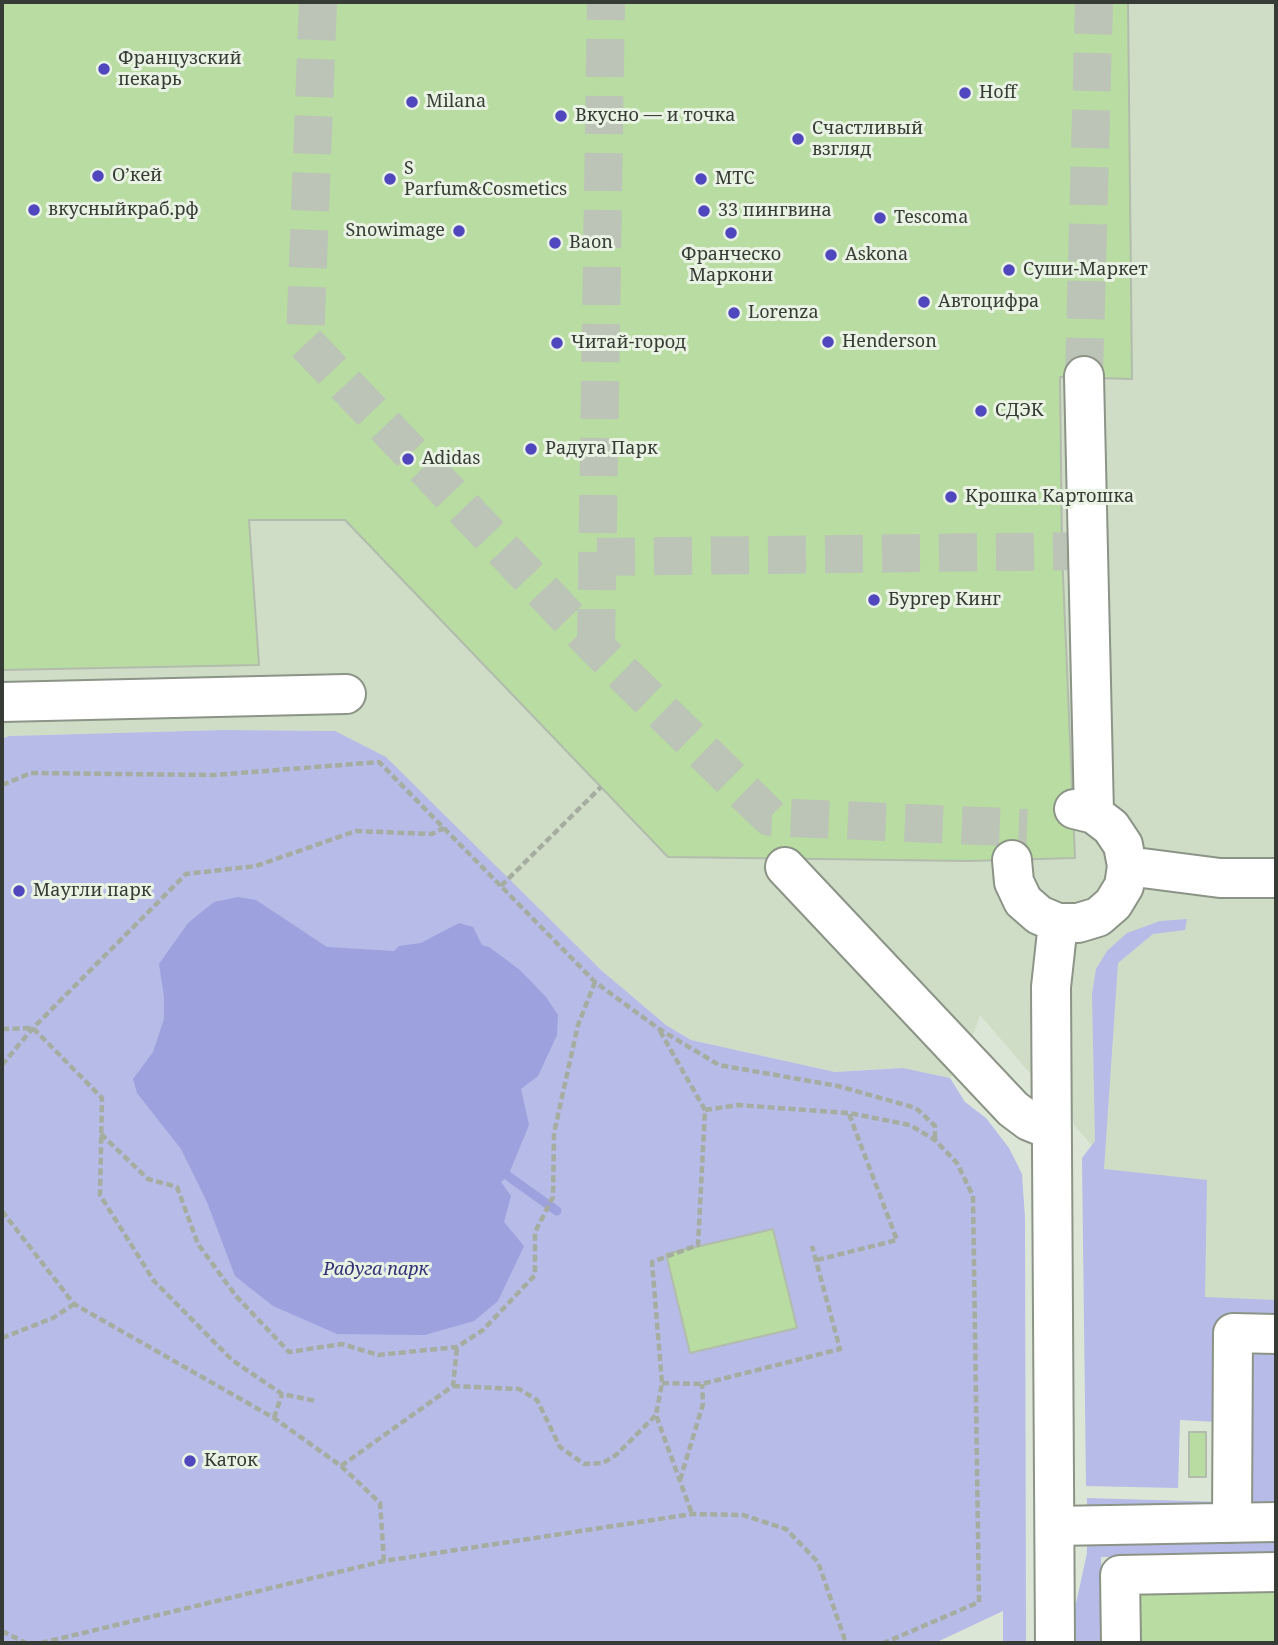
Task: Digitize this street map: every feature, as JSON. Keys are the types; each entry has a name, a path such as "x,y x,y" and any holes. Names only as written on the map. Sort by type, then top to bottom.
{"street":[{"path":"1012,860 1014,882 1023,901 1039,915 1058,923 1078,923 1098,917 1113,904 1124,886 1127,866 1123,845 1111,827 1084,812 1084,376"},
{"path":"2,702 346,694"},
{"path":"1127,866 1220,878 1276,878"},
{"path":"785,867 1013,1109 1030,1121 1051,1130"},
{"path":"1055,1643 1051,987 1058,923"},
{"path":"1232,1523 1233,1333 1276,1334"},
{"path":"1055,1525 1276,1522"},
{"path":"1121,1643 1120,1575 1276,1572"}],"path":[{"path":"2,785 31,773 214,775 379,762 595,982 659,1029 719,1065 838,1086 916,1108 934,1126 935,1140"},
{"path":"501,886 556,835 601,787"},
{"path":"2,1065 33,1028 186,874 256,866 356,831 432,834 444,828"},
{"path":"101,1134 148,1179 177,1187 198,1244 236,1296 289,1352 342,1344 378,1355 457,1348 483,1331 535,1275 535,1232 553,1197 554,1133 579,1025 595,982"},
{"path":"2,1029 33,1028 102,1098 100,1195 154,1281 232,1360 282,1394 316,1401"},
{"path":"659,1029 705,1110 698,1245 652,1262 662,1383 656,1415 692,1514"},
{"path":"705,1110 738,1105 849,1113 910,1125 935,1140 957,1163 973,1196 979,1602 884,1643"},
{"path":"817,1260 897,1240 849,1113"},
{"path":"2,1211 74,1304 274,1418 341,1466 380,1503 384,1561"},
{"path":"662,1383 702,1384 840,1349 812,1245"},
{"path":"2,1338 53,1318 74,1304"},
{"path":"453,1386 457,1348"},
{"path":"680,1480 703,1404 702,1384"},
{"path":"341,1466 453,1386 519,1388 537,1400 560,1447 584,1464 603,1462 616,1455 656,1415"},
{"path":"274,1418 282,1394"},
{"path":"41,1643 384,1561 692,1514 743,1515 786,1529 818,1562 846,1643"},
{"path":"2,1631 26,1643"}],"shaded area":[{"name":"Радуга Парк","path":"2,2 1276,2 1276,1313 1095,1314 1093,1147 980,1015 965,1060 950,1078 902,1068 835,1072 691,1040 666,1025 601,970 335,731 224,730 9,736 2,739"},
{"path":"238,897 256,900 327,947 394,951 399,946 421,943 459,923 473,927 482,945 489,947 520,970 546,997 558,1015 557,1035 538,1076 521,1089 529,1125 508,1176 501,1182 511,1196 504,1222 524,1246 498,1301 474,1321 425,1335 337,1334 273,1306 235,1276 207,1202 181,1149 137,1093 133,1079 153,1052 164,1019 159,964 188,923 214,902"}],"green space":[{"name":"Радуга парк","path":"224,730 335,731 386,757 601,970 666,1025 691,1040 835,1072 903,1068 950,1078 965,1102 986,1118 1009,1148 1022,1174 1025,1218 1026,1643 1003,1643 1003,1611 935,1643 2,1643 2,739 9,736"},
{"path":"1187,919 1185,930 1153,934 1118,963 1104,1169 1207,1180 1205,1297 1276,1300 1276,1556 1101,1557 1104,1643 1072,1643 1072,1622 1087,1553 1087,1498 1221,1502 1218,1422 1180,1420 1178,1488 1086,1486 1082,1158 1095,1141 1092,994 1096,969 1107,951 1127,933 1160,921"}],"building":[{"name":"Радуга Парк","path":"2,2 1128,2 1132,379 1060,377 1062,551 1075,858 968,861 668,857 345,520 249,520 259,665 2,670"},
{"path":"773,1229 797,1328 690,1353 666,1254"},
{"path":"1189,1432 1206,1432 1206,1477 1189,1477"},
{"path":"1276,1583 1276,1643 1133,1643 1131,1587"}],"waterway":[{"path":"508,1176 557,1211"}],"tunnel":[{"path":"318,2 305,342 596,647 770,817 1027,828"},
{"path":"596,647 606,2"},
{"path":"1084,376 1094,2"},
{"path":"597,557 1088,551"}],"place":[{"name":"Французский пекарь","path":"104,69"},
{"name":"Hoff","path":"965,93"},
{"name":"Milana","path":"412,102"},
{"name":"Вкусно — и точка","path":"561,116"},
{"name":"Счастливый взгляд","path":"798,139"},
{"name":"О’кей","path":"98,176"},
{"name":"S Parfum&Cosmetics","path":"390,179"},
{"name":"МТС","path":"701,179"},
{"name":"вкусныйкраб.рф","path":"34,210"},
{"name":"33 пингвина","path":"704,211"},
{"name":"Tescoma","path":"880,218"},
{"name":"Snowimage","path":"459,231"},
{"name":"Франческо Маркони","path":"731,233"},
{"name":"Baon","path":"555,243"},
{"name":"Askona","path":"831,255"},
{"name":"Суши-Маркет","path":"1009,270"},
{"name":"Автоцифра","path":"924,302"},
{"name":"Lorenza","path":"734,313"},
{"name":"Henderson","path":"828,342"},
{"name":"Читай-город","path":"557,343"},
{"name":"СДЭК","path":"981,411"},
{"name":"Радуга Парк","path":"531,449"},
{"name":"Adidas","path":"408,459"},
{"name":"Крошка Картошка","path":"951,497"},
{"name":"Бургер Кинг","path":"874,600"},
{"name":"Маугли парк","path":"19,891"},
{"name":"Каток","path":"190,1461"}]}
